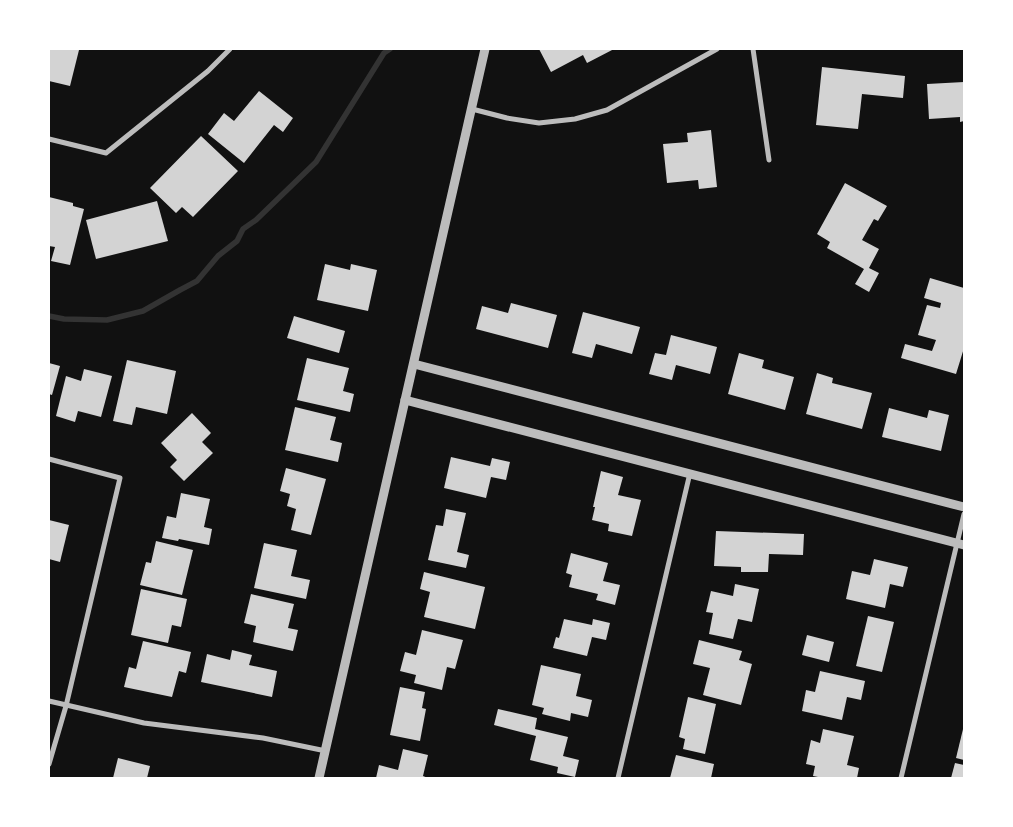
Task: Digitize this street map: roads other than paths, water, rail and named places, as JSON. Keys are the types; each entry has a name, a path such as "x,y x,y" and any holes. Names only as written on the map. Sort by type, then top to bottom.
{"street":[{"path":"49,138 106,154 208,71 230,49"},
{"path":"319,778 485,49"},
{"path":"472,109 507,118 539,123 575,118 607,110 717,49"},
{"path":"752,49 769,160"},
{"path":"414,364 964,507"},
{"path":"405,400 960,544"},
{"path":"49,459 120,478 66,706 49,764"},
{"path":"618,778 690,473"},
{"path":"901,778 960,544 964,514"},
{"path":"49,701 144,723 263,738 326,752"}],"waterway":[{"path":"49,316 64,319 107,320 143,311 197,281 218,256 237,241 243,229 256,220 316,162 384,53 390,49"}]}
